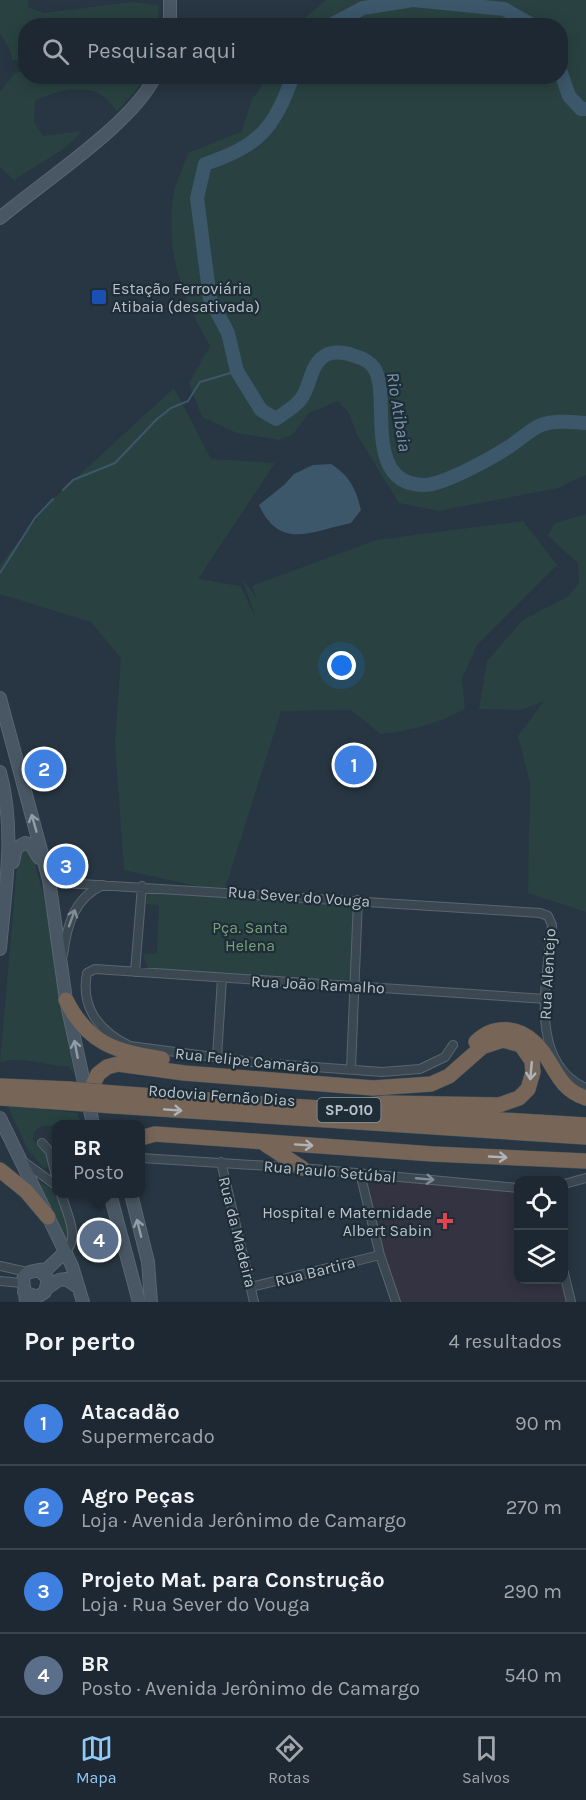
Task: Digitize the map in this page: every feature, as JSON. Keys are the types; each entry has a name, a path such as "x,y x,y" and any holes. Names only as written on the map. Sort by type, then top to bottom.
{"highway":[{"path":"66,1000 76,1021 90,1035 117,1049 184,1063 350,1079 408,1080 427,1077 446,1068 481,1037 495,1030 508,1029 522,1033 537,1044 564,1085 586,1098"},
{"path":"76,1097 98,1074 107,1067 118,1064 184,1073 373,1088 431,1084 449,1076 482,1047 503,1040 521,1045 532,1061 528,1089 519,1098 499,1105 387,1103 336,1109"},
{"name":"Rodovia Fernão Dias","path":"7,1093 336,1109 586,1125"},
{"name":"Rodovia Fernão Dias","path":"113,1099 586,1137"},
{"path":"145,1137 155,1134 433,1154 586,1161"},
{"path":"263,1142 302,1168"},
{"path":"0,1170 26,1191 48,1217"}],"main road":[{"path":"170,0 170,18"},
{"path":"0,218 118,123 139,102 150,84"},
{"path":"0,698 48,877 66,1000 76,1097 90,1120"},
{"path":"0,727 19,774"},
{"path":"0,772 7,815 8,886"},
{"path":"0,950 2,918 8,886 14,856 20,844 31,845 48,877"},
{"path":"0,1118 65,1252 83,1302"},
{"path":"111,1198 139,1302"},
{"path":"132,1198 148,1262 151,1302"},
{"path":"32,1288 65,1252"},
{"path":"32,1288 66,1279 80,1289"}],"street":[{"name":"Rua Sever do Vouga","path":"48,877 65,883 358,900 540,913 548,916"},
{"path":"61,968 65,942 79,901 90,891 106,884"},
{"path":"135,972 142,886"},
{"path":"351,1069 358,900"},
{"name":"Rua Alentejo","path":"548,916 552,925 545,1026 553,1052 563,1070 575,1084 586,1088"},
{"name":"Rua João Ramalho","path":"90,970 546,999"},
{"name":"Rua Felipe Camarão","path":"90,970 85,983 87,1000 99,1026 113,1038 130,1046 217,1058 382,1072 420,1069 445,1057 453,1046"},
{"path":"217,1058 222,978"},
{"path":"42,1143 50,1152 52,1160"},
{"path":"20,1157 34,1171 52,1183"},
{"name":"Rua Paulo Setúbal","path":"145,1158 302,1168 514,1188"},
{"name":"Rua da Madeira","path":"221,1162 254,1302"},
{"path":"360,1173 380,1255 396,1302"},
{"path":"568,1183 586,1178"},
{"path":"62,1198 73,1237 71,1248 65,1252"},
{"name":"Rua Bartira","path":"251,1287 380,1255"},
{"path":"148,1262 157,1302"},
{"path":"0,1266 32,1288"},
{"path":"0,1281 32,1288"},
{"path":"567,1284 571,1302"}],"shaded area":[{"path":"331,464 348,478 357,496 361,510 351,523 298,534 287,533 267,519 259,505 294,474 313,465"},
{"name":"Hospital e Maternidade Albert Sabin","path":"360,1173 514,1188 514,1284 565,1284 571,1302 396,1302"}],"green space":[{"path":"0,0 28,0 28,7 44,13 133,2 159,6 158,18 18,18 18,60 12,60 10,49 0,34"},
{"path":"326,0 586,0 586,475 558,488 439,511 399,503 357,435 349,413 338,401 309,413 293,434 280,440 237,433 202,417 189,383 210,346 191,310 178,272 171,233 174,192 188,153 241,132 252,100 262,84 568,84 568,18 304,18"},
{"path":"18,72 18,84 140,84 117,111 103,95 84,90 58,92 35,101 34,122 43,136 82,131 65,148 14,180 0,167 0,92 15,73"},
{"path":"174,388 211,459 275,463 198,579 240,586 256,618 242,578 257,599 252,586 376,540 523,521 557,565 477,645 462,679 465,709 424,726 381,734 351,710 281,711 224,892 124,870 115,743 121,658 91,622 0,594 0,565 53,499"},
{"path":"586,514 586,912 528,893 530,783 518,736 544,701 521,710 479,709 487,661 523,620 569,596 579,583 578,563 548,536 555,523"},
{"path":"21,850 32,852 44,898 74,1074 68,1066 25,1060 0,1063 18,855"},
{"name":"Pça. Santa Helena","path":"156,891 347,904 354,908 350,978 345,981 148,968 143,957 145,954 157,953 159,905 146,904 148,895"},
{"path":"7,1105 77,1113 80,1120 52,1120 52,1125 41,1126 34,1132 33,1140 50,1160 50,1167 44,1168 28,1150"},
{"path":"40,1182 52,1189 52,1198 59,1198 70,1242 64,1238 44,1197"}],"waterway":[{"name":"Rio Atibaia","path":"344,18 363,8 413,0 504,9 520,18"},
{"name":"Rio Atibaia","path":"290,84 279,110 262,133 239,150 205,164 197,198 210,299 228,333 237,371 261,410 276,419 296,405 305,393 317,363 328,354 345,353 363,359 374,368 379,380 382,436 385,455 392,470 405,481 424,485 443,481 478,465 546,423 586,423"},
{"name":"Rio Atibaia","path":"565,84 569,96 581,109 586,109"},
{"path":"63,490 73,480 115,463 157,419 171,408 188,401 200,382 237,371"},
{"path":"0,573 35,518 53,499"}],"place":[{"name":"Estação Ferroviária Atibaia (desativada)","path":"99,297"},
{"name":"Atacadão","path":"354,765"},
{"name":"Agro Peças","path":"44,769"},
{"name":"Projeto Mat. para Construção","path":"66,866"},
{"name":"Hospital e Maternidade Albert Sabin","path":"445,1221"},
{"name":"BR","path":"99,1240"}]}
